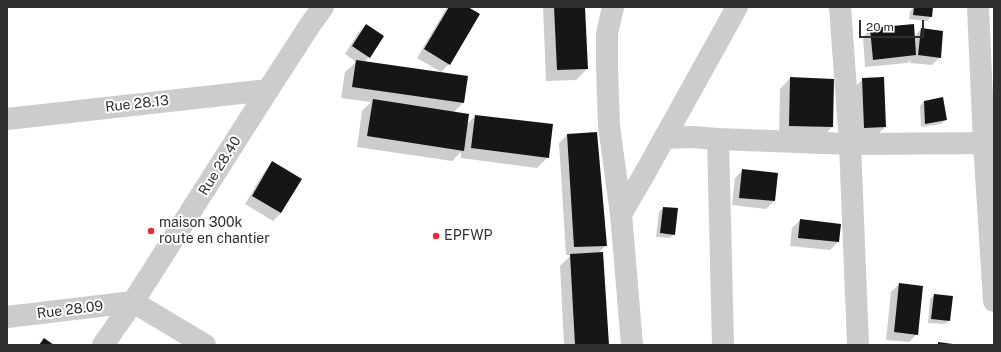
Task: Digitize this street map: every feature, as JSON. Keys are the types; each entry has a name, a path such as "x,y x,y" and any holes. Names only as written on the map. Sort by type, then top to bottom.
{"street":[{"name":"Rue 28.40","path":"103,345 134,302 268,90 323,7"},
{"path":"613,7 607,34 609,126 621,214 632,345"},
{"path":"621,214 736,7"},
{"path":"840,7 850,144 858,345"},
{"path":"978,7 989,143 994,301"},
{"name":"Rue 28.13","path":"7,119 268,90"},
{"path":"664,138 692,137 850,144 989,143"},
{"path":"718,139 723,345"},
{"path":"134,302 205,345"},
{"name":"Rue 28.09","path":"7,317 134,302"}],"building":[{"path":"449,7 468,7 480,14 450,65 424,49"},
{"path":"554,7 585,7 588,69 557,70"},
{"path":"914,7 933,7 932,17 913,15"},
{"path":"366,24 384,36 370,58 352,46"},
{"path":"914,24 916,55 873,60 870,28"},
{"path":"921,28 943,31 941,58 918,55"},
{"path":"356,60 468,76 464,103 352,87"},
{"path":"790,77 834,79 833,127 789,126"},
{"path":"884,77 886,127 864,128 862,78"},
{"path":"943,97 947,120 925,124 924,101"},
{"path":"373,99 469,114 464,151 367,136"},
{"path":"475,115 553,124 549,158 471,148"},
{"path":"597,132 607,246 574,247 567,134"},
{"path":"272,161 302,179 281,213 252,196"},
{"path":"742,169 778,173 775,201 739,198"},
{"path":"663,207 678,208 675,235 660,233"},
{"path":"800,219 841,224 839,242 798,238"},
{"path":"603,252 609,345 575,345 570,254"},
{"path":"899,283 923,286 918,335 894,332"},
{"path":"934,294 953,296 950,321 931,319"},
{"path":"44,338 54,345 39,345"},
{"path":"938,342 953,344 953,345 938,345"}],"place":[{"name":"maison 300k route en chantier","path":"151,231"},
{"name":"EPFWP","path":"436,236"}]}
